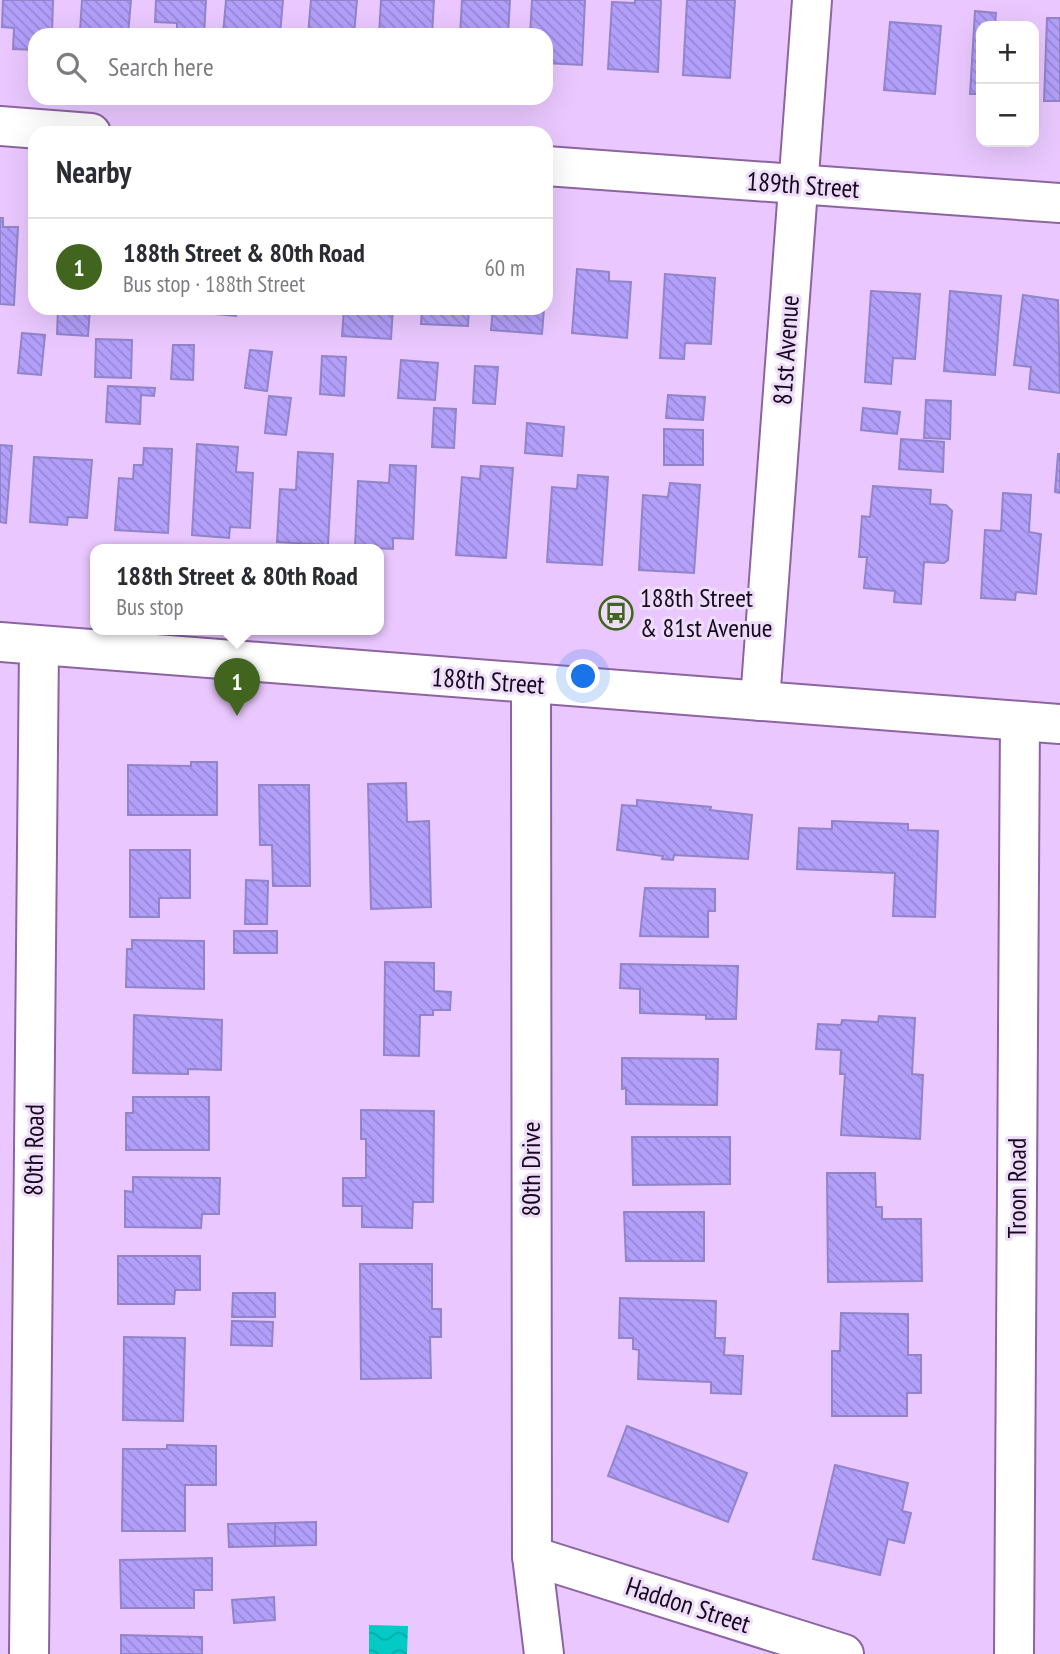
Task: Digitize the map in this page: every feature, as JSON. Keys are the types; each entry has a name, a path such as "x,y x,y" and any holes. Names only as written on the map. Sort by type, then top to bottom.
{"street":[{"name":"81st Avenue","path":"760,701 812,0"},
{"path":"0,126 28,128"},
{"name":"189th Street","path":"553,167 1060,204"},
{"name":"188th Street","path":"0,642 1060,724"},
{"name":"80th Road","path":"29,1654 39,646"},
{"name":"80th Drive","path":"531,684 532,1556 544,1654"},
{"name":"Troon Road","path":"1014,1654 1020,721"},
{"name":"Haddon Street","path":"532,1556 844,1654"}],"water":[{"path":"369,1625 408,1626 407,1654 369,1654"}],"building":[{"path":"3,0 53,0 52,28 28,28 28,50 13,49 14,28 2,27"},
{"path":"82,0 131,0 129,28 80,28"},
{"path":"156,0 206,0 204,28 177,28 177,23 155,22"},
{"path":"226,0 283,0 281,28 224,28"},
{"path":"311,0 357,0 355,28 309,28"},
{"path":"381,0 434,0 432,28 379,28"},
{"path":"462,0 510,0 508,28 460,28"},
{"path":"532,0 585,0 582,65 553,63 553,28 530,28"},
{"path":"635,0 661,0 658,72 608,69 612,2 635,3"},
{"path":"687,0 735,0 730,78 683,75"},
{"path":"975,11 996,13 995,21 976,21 976,94 970,94"},
{"path":"1047,18 1060,18 1060,101 1044,101"},
{"path":"890,22 941,26 935,94 884,90"},
{"path":"0,218 3,218 3,227 18,227 14,305 0,304"},
{"path":"577,269 609,272 609,281 631,282 627,338 572,333"},
{"path":"665,274 715,278 711,344 685,343 684,359 660,358"},
{"path":"871,291 920,294 915,359 893,358 891,384 865,382"},
{"path":"950,291 1001,296 995,375 944,371"},
{"path":"1023,295 1058,300 1060,393 1029,389 1031,367 1014,365"},
{"path":"58,315 90,315 88,336 57,334"},
{"path":"344,315 393,315 391,339 342,336"},
{"path":"422,315 469,315 468,326 421,324"},
{"path":"492,315 543,315 542,334 491,330"},
{"path":"22,333 45,335 41,375 18,373"},
{"path":"96,339 132,340 131,378 95,377"},
{"path":"173,345 194,345 193,380 171,379"},
{"path":"250,350 272,352 267,391 245,388"},
{"path":"322,356 346,357 344,396 320,394"},
{"path":"401,360 438,363 435,400 398,398"},
{"path":"475,366 498,367 495,404 473,403"},
{"path":"108,386 155,388 154,396 141,395 140,424 106,422"},
{"path":"668,395 705,397 703,420 666,418"},
{"path":"269,396 291,398 286,435 265,433"},
{"path":"926,400 951,401 950,439 924,438"},
{"path":"434,408 456,409 454,448 432,447"},
{"path":"863,408 900,412 897,434 861,430"},
{"path":"527,423 564,427 562,456 525,453"},
{"path":"664,429 703,430 703,465 664,465"},
{"path":"901,439 944,442 943,472 899,469"},
{"path":"197,444 238,447 236,472 253,473 250,528 230,527 229,538 192,535"},
{"path":"0,445 12,446 6,523 0,522"},
{"path":"144,448 172,449 168,533 115,530 119,478 133,479 134,465 143,465"},
{"path":"298,452 333,454 328,544 277,542 280,489 296,490"},
{"path":"1060,454 1060,493 1055,492"},
{"path":"34,457 92,460 87,518 68,517 67,525 30,522"},
{"path":"390,465 416,466 413,539 393,538 393,549 384,549 384,544 355,544 358,481 389,483"},
{"path":"481,466 513,468 506,558 456,555 462,477 480,479"},
{"path":"578,475 608,477 602,565 547,562 552,487 577,489"},
{"path":"670,483 700,485 694,573 639,570 643,495 668,497"},
{"path":"873,486 931,490 930,504 946,505 952,511 948,560 944,563 924,562 921,604 894,602 895,591 864,588 867,557 859,557 862,516 870,517"},
{"path":"1003,493 1031,495 1029,532 1041,534 1036,594 1016,592 1015,600 981,598 985,530 1001,531"},
{"path":"191,762 217,762 217,815 128,815 128,765 191,766"},
{"path":"406,783 407,822 429,821 431,907 371,909 368,784"},
{"path":"259,785 309,785 310,886 273,886 272,845 260,845"},
{"path":"637,800 711,807 710,810 752,815 748,859 674,855 673,860 662,859 663,856 617,850 622,805 637,806"},
{"path":"832,821 908,824 908,830 938,831 935,917 893,916 895,873 797,869 799,828 832,829"},
{"path":"130,850 190,850 190,898 159,898 159,917 130,917"},
{"path":"246,880 268,881 267,924 245,924"},
{"path":"645,888 715,889 715,911 708,911 708,937 640,936"},
{"path":"234,931 277,931 277,953 234,953"},
{"path":"132,940 204,941 204,989 126,987 127,949 132,949"},
{"path":"385,962 434,963 434,991 451,992 450,1010 433,1010 433,1015 420,1015 419,1056 384,1055"},
{"path":"621,964 738,966 736,1019 706,1019 706,1015 640,1013 640,989 620,988"},
{"path":"134,1015 222,1020 221,1070 188,1069 188,1074 133,1073"},
{"path":"879,1016 915,1018 912,1074 923,1075 920,1139 841,1135 845,1074 840,1074 841,1050 816,1049 818,1024 841,1025 842,1020 878,1022"},
{"path":"622,1058 718,1059 717,1105 626,1104 626,1088 622,1089"},
{"path":"133,1097 209,1097 209,1150 126,1150 126,1113 133,1113"},
{"path":"361,1110 434,1111 433,1202 413,1202 412,1228 362,1227 362,1206 343,1206 343,1178 366,1178 366,1139 361,1139"},
{"path":"632,1137 730,1137 730,1184 633,1185"},
{"path":"827,1173 875,1173 876,1207 882,1207 882,1219 921,1219 922,1281 828,1282"},
{"path":"133,1177 220,1178 219,1214 202,1214 201,1228 125,1227 125,1191 133,1192"},
{"path":"624,1212 704,1212 704,1261 626,1261"},
{"path":"118,1256 200,1256 200,1290 175,1290 174,1304 118,1304"},
{"path":"360,1264 432,1264 432,1309 441,1309 441,1337 430,1337 431,1378 361,1379"},
{"path":"233,1293 275,1293 275,1317 232,1317"},
{"path":"620,1298 716,1301 715,1338 725,1338 724,1355 743,1356 741,1394 711,1393 711,1382 638,1379 639,1350 633,1349 633,1338 619,1338"},
{"path":"841,1313 908,1314 908,1355 921,1355 921,1393 907,1393 907,1416 832,1416 832,1351 840,1351"},
{"path":"232,1321 273,1322 272,1346 231,1345"},
{"path":"124,1337 185,1338 183,1421 123,1420"},
{"path":"627,1426 747,1473 728,1522 608,1476"},
{"path":"167,1445 216,1446 216,1485 185,1485 185,1531 122,1531 123,1449 167,1449"},
{"path":"835,1465 908,1483 902,1511 911,1513 904,1543 888,1539 880,1575 813,1559"},
{"path":"316,1522 316,1545 275,1546 275,1523"},
{"path":"275,1523 275,1546 229,1547 228,1524"},
{"path":"212,1558 212,1590 194,1590 194,1608 121,1608 120,1560"},
{"path":"274,1597 275,1620 234,1623 232,1600"},
{"path":"121,1635 202,1637 202,1654 121,1654"}],"place":[{"name":"188th Street & 81st Avenue","path":"616,613"},
{"name":"188th Street & 80th Road","path":"237,716"}]}
